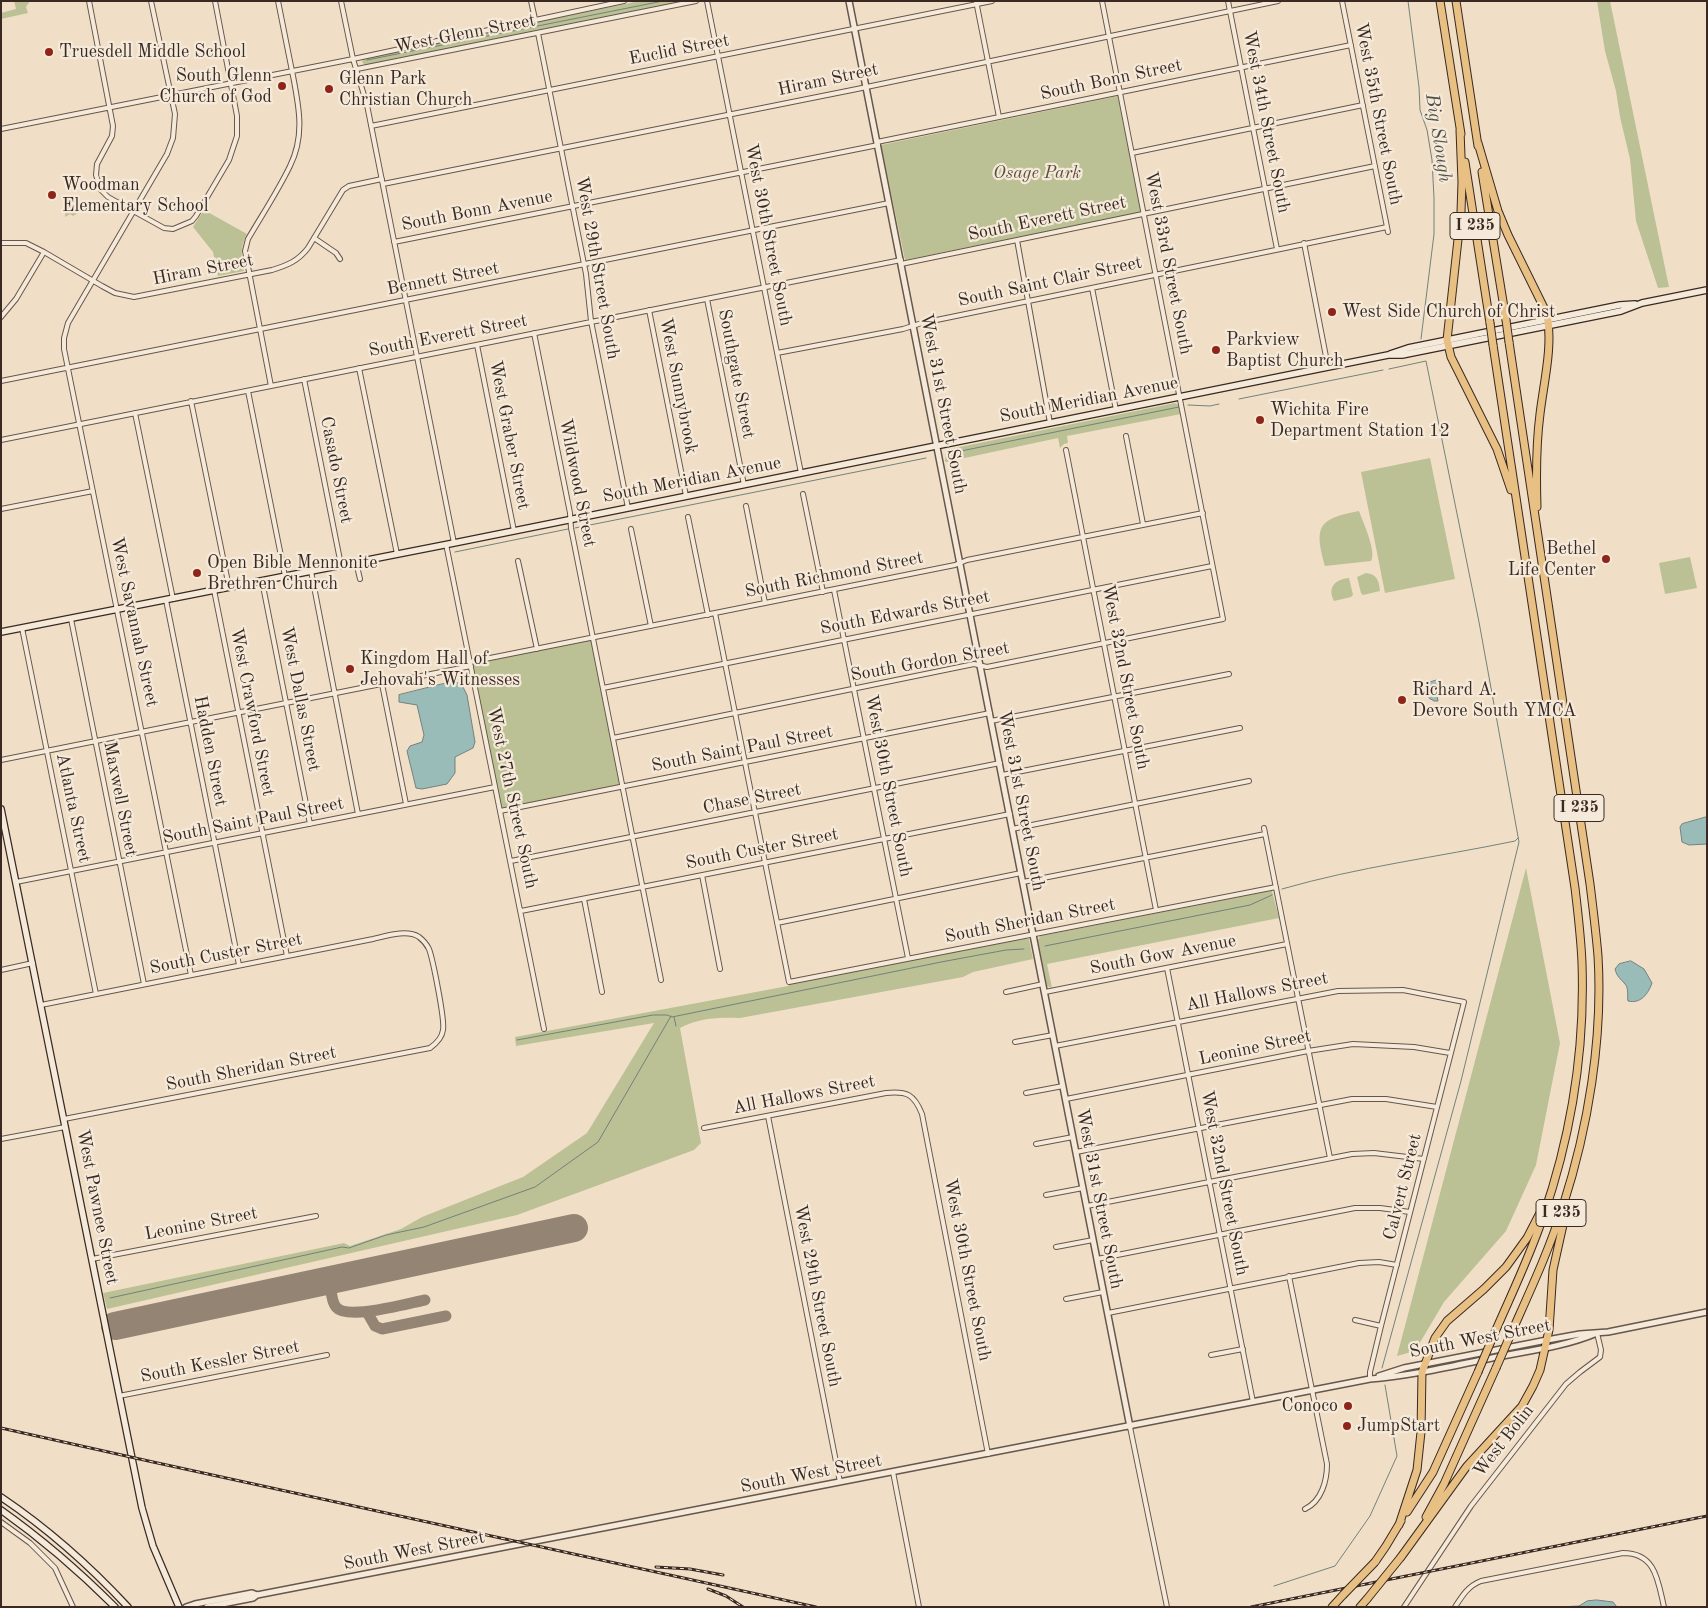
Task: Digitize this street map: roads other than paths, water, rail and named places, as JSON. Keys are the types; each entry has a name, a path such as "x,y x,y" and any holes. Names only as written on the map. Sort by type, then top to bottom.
{"highway":[{"name":"I 235","path":"1332,1607 1375,1562 1433,1472 1492,1340 1532,1246 1556,1177 1576,1076 1580,1030 1581,954 1575,888 1440,1"},
{"name":"I 235","path":"1360,1607 1401,1557 1416,1535 1444,1484 1510,1336 1555,1229 1578,1155 1585,1125 1594,1062 1598,956 1590,884 1506,320 1456,1"},
{"path":"1460,130 1461,212 1447,343 1497,449 1519,522"},
{"path":"1478,143 1498,211 1547,314 1549,322 1536,467 1538,534"},
{"path":"1416,1535 1475,1455 1522,1406 1534,1386 1547,1340 1555,1257 1572,1192 1578,1155"},
{"path":"1399,1524 1415,1480 1419,1458 1423,1369 1435,1338 1447,1320 1494,1279 1520,1248 1538,1217 1556,1177"}],"main road":[{"name":"South Meridian Avenue","path":"1,632 514,531 1180,396 1388,355 1402,355 1620,304 1642,303 1707,290"},
{"name":"West Pawnee Street","path":"1,809 146,1523 179,1607"},
{"path":"1,1496 61,1542 110,1586 128,1607"},
{"path":"1,1510 39,1537 80,1572 115,1607"}],"street":[{"path":"89,1 113,131 97,164 98,182 101,190 108,197 168,229 187,224 196,216 228,160 235,143 237,116 215,1"},
{"name":"West Savannah Street","path":"151,1 175,121 172,144 66,327 64,346 191,975"},
{"path":"271,386 244,251 248,239 291,166 298,144 301,120 278,1"},
{"path":"341,1 353,58 371,126 454,543"},
{"path":"531,1 535,19"},
{"path":"1,129 292,71 624,1"},
{"name":"West Glenn Street","path":"357,69 696,1"},
{"name":"West 30th Street South","path":"707,1 801,473"},
{"name":"West 31st Street South","path":"849,1 1103,1292 1167,1607"},
{"name":"Euclid Street","path":"371,126 992,1"},
{"name":"West 33rd Street South","path":"1102,1 1223,619"},
{"name":"West 34th Street South","path":"1228,1 1277,249"},
{"name":"Hiram Street","path":"383,184 1278,1"},
{"name":"West 35th Street South","path":"1342,1 1388,232"},
{"path":"976,3 999,117"},
{"name":"West 29th Street South","path":"538,33 584,264 591,322 628,508"},
{"name":"South Bonn Street","path":"741,172 1351,45"},
{"path":"1132,154 1363,105"},
{"name":"South Everett Street","path":"1,440 764,287 1017,240 1375,166"},
{"name":"South Bonn Avenue","path":"394,242 741,172"},
{"name":"Hiram Street","path":"1,243 26,243 114,293 134,297 249,275 292,263 302,256 344,190 349,186 382,179"},
{"name":"Bennett Street","path":"1,381 889,203"},
{"name":"South Saint Clair Street","path":"777,353 1386,226"},
{"path":"314,238 340,259"},
{"path":"1017,240 1050,423"},
{"path":"1304,244 1328,367"},
{"path":"1,317 16,299 44,252"},
{"path":"1092,288 1116,410"},
{"name":"Southgate Street","path":"707,299 744,484"},
{"name":"West Sunnybrook","path":"649,310 686,496"},
{"name":"Wildwood Street","path":"534,333 661,980"},
{"name":"West Graber Street","path":"477,345 514,531"},
{"path":"359,368 396,554"},
{"name":"Casado Street","path":"304,379 341,565"},
{"path":"248,390 284,576"},
{"path":"192,401 229,587"},
{"path":"135,412 173,599"},
{"path":"1126,436 1143,524"},
{"name":"West 32nd Street South","path":"1066,450 1156,910"},
{"path":"1,509 93,491"},
{"path":"804,494 823,592"},
{"path":"746,506 765,603"},
{"name":"South Richmond Street","path":"1,760 382,684 537,649 834,590 967,560 1203,512"},
{"path":"688,517 708,615"},
{"path":"631,529 651,626"},
{"name":"West 27th Street South","path":"446,544 544,1029"},
{"path":"518,561 537,649"},
{"path":"356,562 360,578"},
{"name":"South Edwards Street","path":"603,688 1212,566"},
{"path":"311,571 358,814"},
{"name":"West Dallas Street","path":"262,581 310,824"},
{"name":"West Crawford Street","path":"214,590 287,956"},
{"name":"West 30th Street South","path":"834,590 908,958"},
{"name":"Hadden Street","path":"166,600 239,965"},
{"path":"715,613 777,923 1021,874"},
{"name":"Maxwell Street","path":"71,619 144,984"},
{"name":"South Gordon Street","path":"613,738 974,664 987,667 1223,619"},
{"name":"Atlanta Street","path":"22,628 96,994"},
{"path":"992,722 1228,674"},
{"path":"382,684 406,804"},
{"name":"South Saint Paul Street","path":"500,811 990,713"},
{"path":"1002,775 1240,728"},
{"name":"Chase Street","path":"511,861 1000,763"},
{"path":"1012,828 1249,781"},
{"name":"South Saint Paul Street","path":"16,882 495,787"},
{"name":"South Custer Street","path":"521,911 1010,814"},
{"path":"1264,828 1330,1158"},
{"path":"1023,882 1266,834"},
{"path":"702,875 720,969"},
{"name":"South Sheridan Street","path":"777,923 789,982 1276,887"},
{"path":"584,898 602,992"},
{"name":"South Custer Street","path":"41,1005 407,933 417,936 429,950 443,1019 444,1030 440,1038"},
{"name":"South Gow Avenue","path":"1045,992 1287,944"},
{"path":"1,970 32,963"},
{"name":"West 32nd Street South","path":"1167,968 1253,1403"},
{"path":"1006,992 1043,984"},
{"name":"All Hallows Street","path":"1055,1046 1338,991 1380,989 1410,991 1464,1002"},
{"name":"Calvert Street","path":"1370,1379 1370,1371 1381,1326 1464,1002"},
{"path":"1015,1042 1053,1035"},
{"name":"South Sheridan Street","path":"64,1119 425,1050 433,1046 440,1038"},
{"name":"Leonine Street","path":"1066,1099 1308,1051 1353,1044 1414,1047 1450,1053"},
{"path":"1026,1093 1063,1086"},
{"name":"All Hallows Street","path":"704,1128 885,1094 901,1092 909,1095"},
{"name":"West 30th Street South","path":"909,1095 918,1102 922,1114 988,1454"},
{"path":"1076,1152 1352,1099 1377,1098 1437,1107"},
{"name":"West 29th Street South","path":"768,1116 840,1482"},
{"path":"1,1139 65,1127"},
{"path":"1036,1144 1073,1137"},
{"path":"1087,1206 1352,1154 1374,1153 1424,1159"},
{"path":"1046,1196 1083,1188"},
{"path":"1097,1259 1360,1208 1396,1209 1410,1212"},
{"name":"Leonine Street","path":"92,1259 316,1216"},
{"path":"1056,1247 1093,1240"},
{"path":"1108,1313 1364,1262 1397,1265"},
{"path":"1289,1276 1324,1448 1327,1476 1317,1499 1312,1506 1305,1509"},
{"path":"1066,1299 1103,1292"},
{"name":"South West Street","path":"1423,1369 1547,1340 1597,1333 1707,1312"},
{"path":"1355,1320 1381,1326"},
{"name":"South West Street","path":"186,1607 250,1594 257,1595 1253,1403 1370,1379 1404,1368 1423,1369 1545,1348 1582,1340 1597,1333"},
{"name":"West Bolin","path":"1407,1606 1471,1506 1566,1384 1600,1357 1601,1350 1597,1333"},
{"path":"1211,1355 1242,1349"},
{"name":"South Kessler Street","path":"119,1396 327,1355"},
{"path":"893,1472 919,1607"},
{"path":"1,1522 30,1543 55,1568 73,1607"},
{"path":"1455,1607 1464,1593 1471,1586 1481,1581 1623,1553 1640,1556 1650,1563 1657,1574 1664,1607"},
{"name":"South West Street","path":"207,1607 253,1598 257,1595"}],"water":[{"path":"1437,680 1442,682 1437,695 1438,701 1434,701 1429,698 1425,689 1428,683"},
{"path":"455,681 463,687 467,695 475,742 473,748 455,757 455,773 447,784 422,789 416,788 407,751 410,746 422,742 424,735 417,705 399,702 399,695"},
{"path":"1707,817 1707,844 1689,845 1682,842 1680,827 1682,824"},
{"path":"1631,961 1644,969 1652,983 1640,1000 1633,1002 1628,1001 1626,986 1615,969 1619,964"},
{"path":"1587,1601 1613,1602 1617,1607 1558,1607 1579,1606"}],"waterway":[{"path":"367,60 663,1"},
{"name":"Big Slough","path":"1408,1 1419,87 1420,110 1427,130 1432,160 1434,198 1434,234 1421,339"},
{"path":"1382,1368 1461,1081 1519,842 1479,622 1426,361 1389,369"},
{"path":"1239,399 1383,370"},
{"path":"1188,405 1210,406 1219,404"},
{"path":"951,453 1179,407"},
{"path":"575,528 926,458"},
{"path":"455,552 568,529"},
{"path":"1282,889 1369,868 1515,841 1518,838"},
{"path":"1045,946 1250,905 1272,895"},
{"path":"517,1040 653,1015 672,1017 941,962 1006,950 1024,949"},
{"path":"110,1298 342,1247 349,1248 386,1235 424,1227 535,1187 598,1142 671,1016"},
{"path":"674,1017 676,1026"},
{"path":"1274,1586 1335,1566 1370,1516 1397,1456 1385,1385"}],"railway":[{"path":"1,1428 816,1607"},
{"path":"1251,1607 1707,1516"},
{"path":"656,1567 690,1569 723,1575"},
{"path":"708,1589 726,1596 743,1607"}],"place":[{"name":"Truesdell Middle School","path":"49,52"},
{"name":"South Glenn Church of God","path":"282,86"},
{"name":"Glenn Park Christian Church","path":"329,89"},
{"name":"Woodman Elementary School","path":"52,195"},
{"name":"West Side Church of Christ","path":"1332,312"},
{"name":"Parkview Baptist Church","path":"1216,350"},
{"name":"Wichita Fire Department Station 12","path":"1260,420"},
{"name":"Bethel Life Center","path":"1606,559"},
{"name":"Open Bible Mennonite Brethren Church","path":"197,573"},
{"name":"Kingdom Hall of Jehovah's Witnesses","path":"350,669"},
{"name":"Richard A. Devore South YMCA","path":"1402,700"},
{"name":"Conoco","path":"1348,1406"},
{"name":"JumpStart","path":"1347,1426"}],"park label":[{"name":"Osage Park","path":"1037,173"}]}
